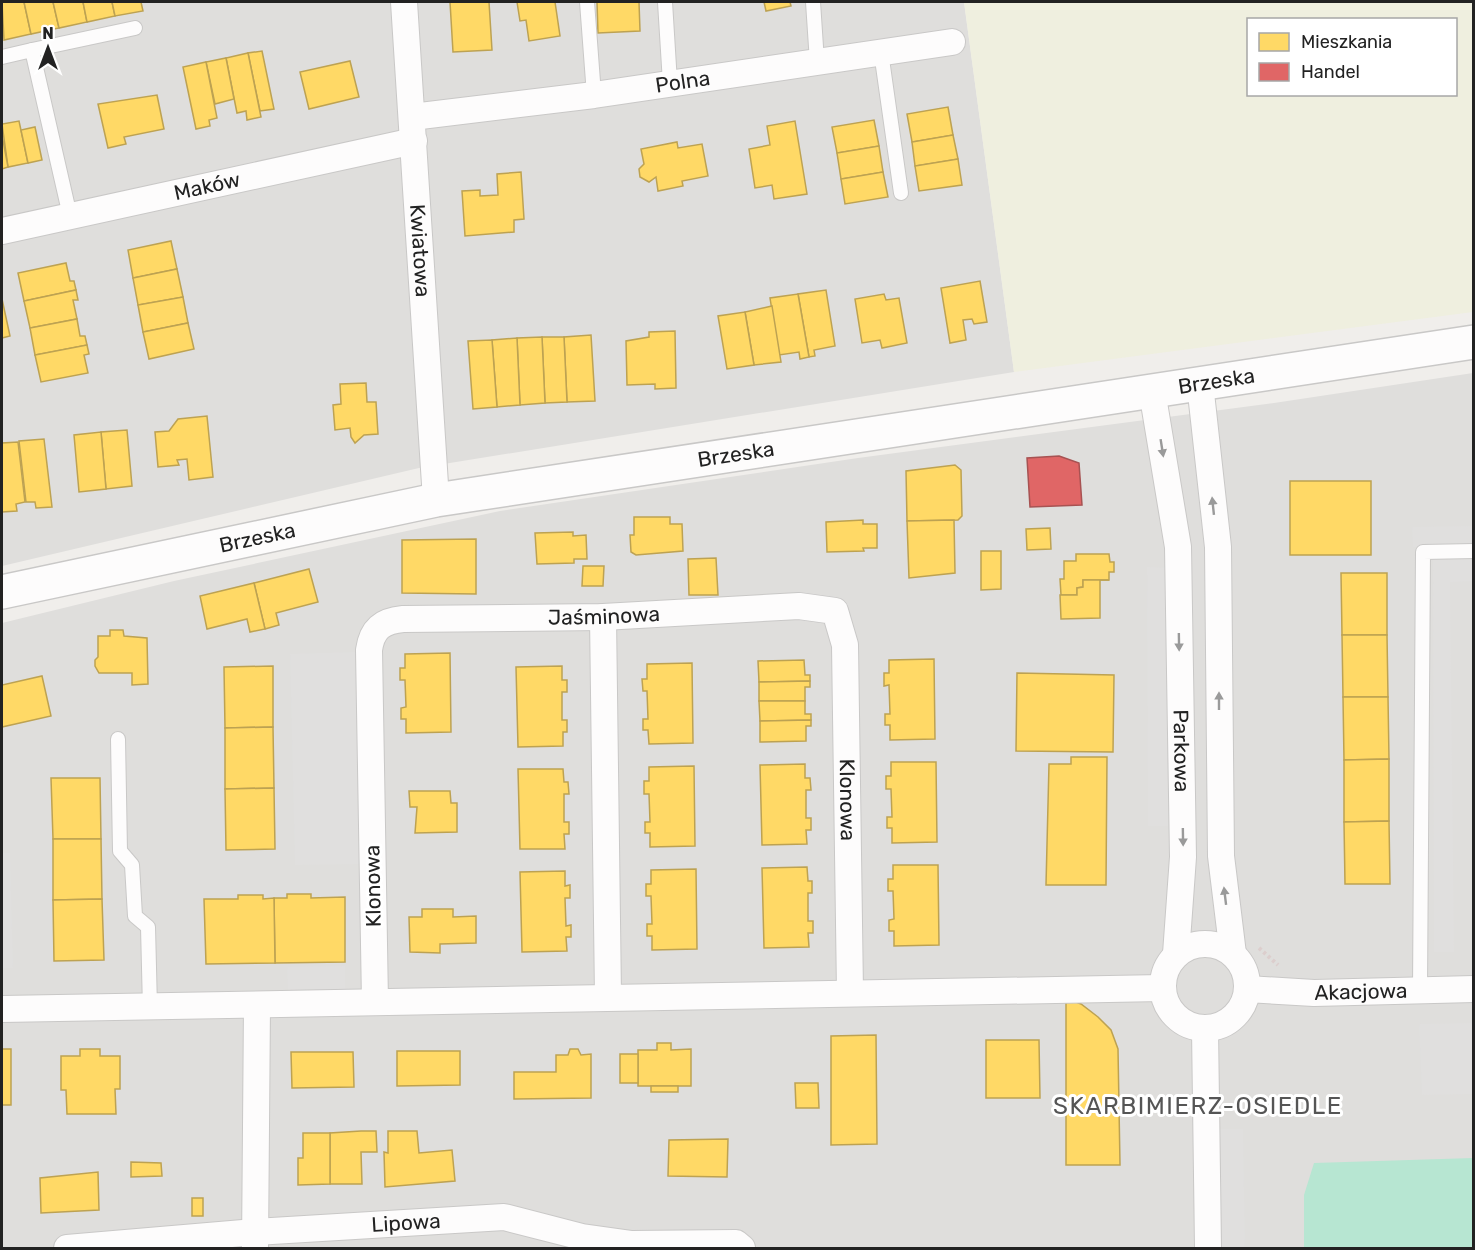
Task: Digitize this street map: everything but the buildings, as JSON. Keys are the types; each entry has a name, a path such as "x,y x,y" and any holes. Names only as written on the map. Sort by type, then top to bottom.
{"street":[{"name":"Kwiatowa","path":"404,2 436,500"},
{"name":"Polna","path":"413,129 594,94 952,42"},
{"name":"Maków","path":"2,231 70,216 413,129"},
{"name":"Brzeska","path":"2,592 436,500 997,412 1200,384 1473,342"},
{"name":"Parkowa","path":"1200,384 1218,547 1221,856 1243,947"},
{"name":"Parkowa","path":"1152,391 1178,547 1183,857 1176,954"},
{"path":"1178,547 1218,547"},
{"name":"Jaśminowa","path":"376,628 388,620 403,619 603,617 799,606 835,610"},
{"name":"Klonowa","path":"835,610 845,645 850,992"},
{"path":"603,617 609,996"},
{"name":"Klonowa","path":"375,1002 369,650 371,637 376,628"},
{"path":"1182,776 1219,776"},
{"path":"1198,944 1243,947 1247,989 1238,1012 1224,1024 1205,1029 1192,1027 1175,1017 1164,1001 1162,988 1165,969 1176,954 1198,944"},
{"path":"2,1009 150,1008 609,996 1162,988"},
{"name":"Akacjowa","path":"1247,989 1314,993 1473,989"},
{"path":"255,1240 257,1005"},
{"path":"1205,1029 1208,1248"},
{"name":"Lipowa","path":"67,1248 255,1240 504,1217 582,1237 632,1244 736,1243 742,1248"}],"lane":[{"path":"587,2 594,94"},
{"path":"665,2 670,83"},
{"path":"813,2 817,62"},
{"path":"2,57 135,28"},
{"path":"32,50 70,216"},
{"path":"881,52 901,193"},
{"path":"1420,990 1423,552 1473,551"},
{"path":"118,739 120,851 132,865 135,916 148,927 150,1008"}],"path":[{"path":"1243,947 1285,970"}],"shaded area":[{"path":"2,2 964,2 1014,372 419,468 2,566"},
{"path":"1473,373 1473,1248 2,1248 2,623 174,581 500,511 858,458 1274,403"},
{"path":"1473,526 1473,546 1413,547 1412,527"},
{"path":"1473,558 1473,581 1450,582 1454,952 1434,952 1433,559"},
{"path":"1147,567 1170,568 1173,826 1148,826"},
{"path":"358,652 363,864 295,865 290,654"},
{"path":"2,853 10,853 13,968 2,968"},
{"path":"345,966 345,989 288,990 287,967"},
{"path":"1473,1023 1473,1094 1422,1095 1419,1024"},
{"path":"1216,1129 1243,1129 1245,1248 1217,1248"}],"green space":[{"path":"964,2 1473,2 1473,312 1014,372"},
{"path":"1473,1158 1473,1248 1304,1248 1304,1195 1314,1163"}],"district":[{"name":"SKARBIMIERZ-OSIEDLE","path":"1198,1106"}]}
